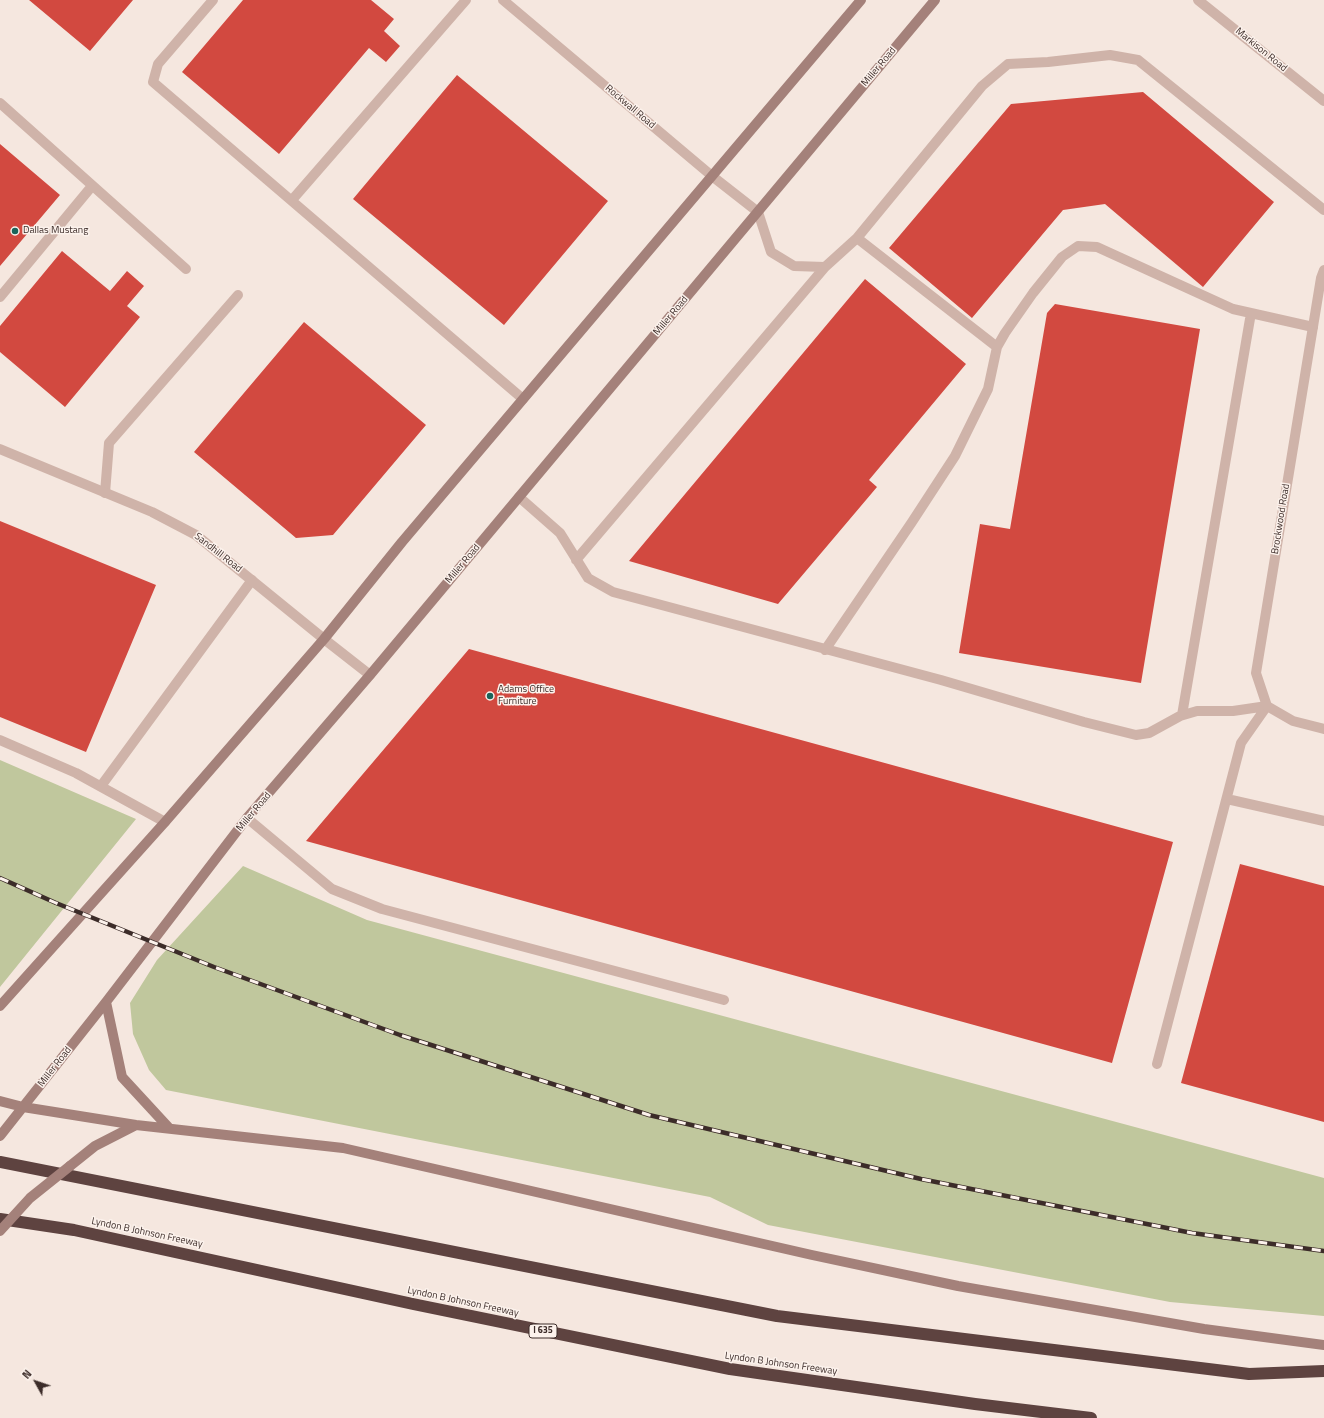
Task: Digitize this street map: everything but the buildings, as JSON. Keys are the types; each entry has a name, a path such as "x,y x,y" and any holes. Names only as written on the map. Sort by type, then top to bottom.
{"highway":[{"path":"0,1162 777,1316 1249,1374 1324,1371"},
{"name":"Lyndon B Johnson Freeway","path":"0,1219 74,1230 413,1304 730,1370 975,1404 1091,1418"}],"main road":[{"path":"0,1006 12,995 165,822 324,639 402,542 861,0"},
{"name":"Miller Road","path":"0,1136 106,1002 247,818 370,675 935,0"},
{"path":"106,1002 122,1077 169,1128"},
{"path":"0,1101 23,1107 136,1124 343,1148 812,1255 958,1286 1204,1328 1324,1345"},
{"path":"0,1231 30,1198 95,1146 136,1124"}],"street":[{"path":"214,0 158,64 153,82 524,399"},
{"path":"292,200 466,0"},
{"name":"Rockwall Road","path":"503,0 712,176 758,212"},
{"name":"Markison Road","path":"1198,0 1324,100"},
{"path":"576,560 825,268 857,238 982,86 1008,64 1048,62 1110,55 1138,60 1324,210"},
{"path":"0,103 186,269"},
{"path":"0,297 92,186"},
{"path":"758,212 771,252 794,266 825,268"},
{"path":"857,238 997,347"},
{"path":"825,650 955,456 988,389 997,347 1005,333 1062,257 1078,246 1097,247 1233,309 1313,327"},
{"name":"Brockwood Road","path":"1267,706 1256,673 1321,278 1324,270"},
{"path":"105,493 109,443 238,295"},
{"path":"1182,715 1251,313"},
{"name":"Sandhill Road","path":"0,449 152,512 196,535 370,675"},
{"path":"519,497 560,532 588,578 613,592 941,680 1084,722 1136,735 1149,734 1182,715 1196,711 1233,711 1267,706 1292,721 1324,729"},
{"path":"101,786 252,580"},
{"path":"1157,1064 1241,743 1267,706"},
{"path":"0,740 76,773 165,822"},
{"path":"1227,799 1324,821"},
{"path":"247,818 332,889 382,909 724,1000"}],"green space":[{"path":"0,760 136,819 0,987"},
{"path":"243,866 367,920 1324,1178 1324,1316 1170,1302 768,1225 710,1197 166,1090 149,1070 133,1034 130,1003 157,960"}],"railway":[{"path":"0,878 56,903 214,967 400,1035 649,1115 921,1179 1192,1233 1324,1251"}],"place":[{"name":"Dallas Mustang","path":"15,231"},
{"name":"Adams Office Furniture","path":"490,696"}]}
